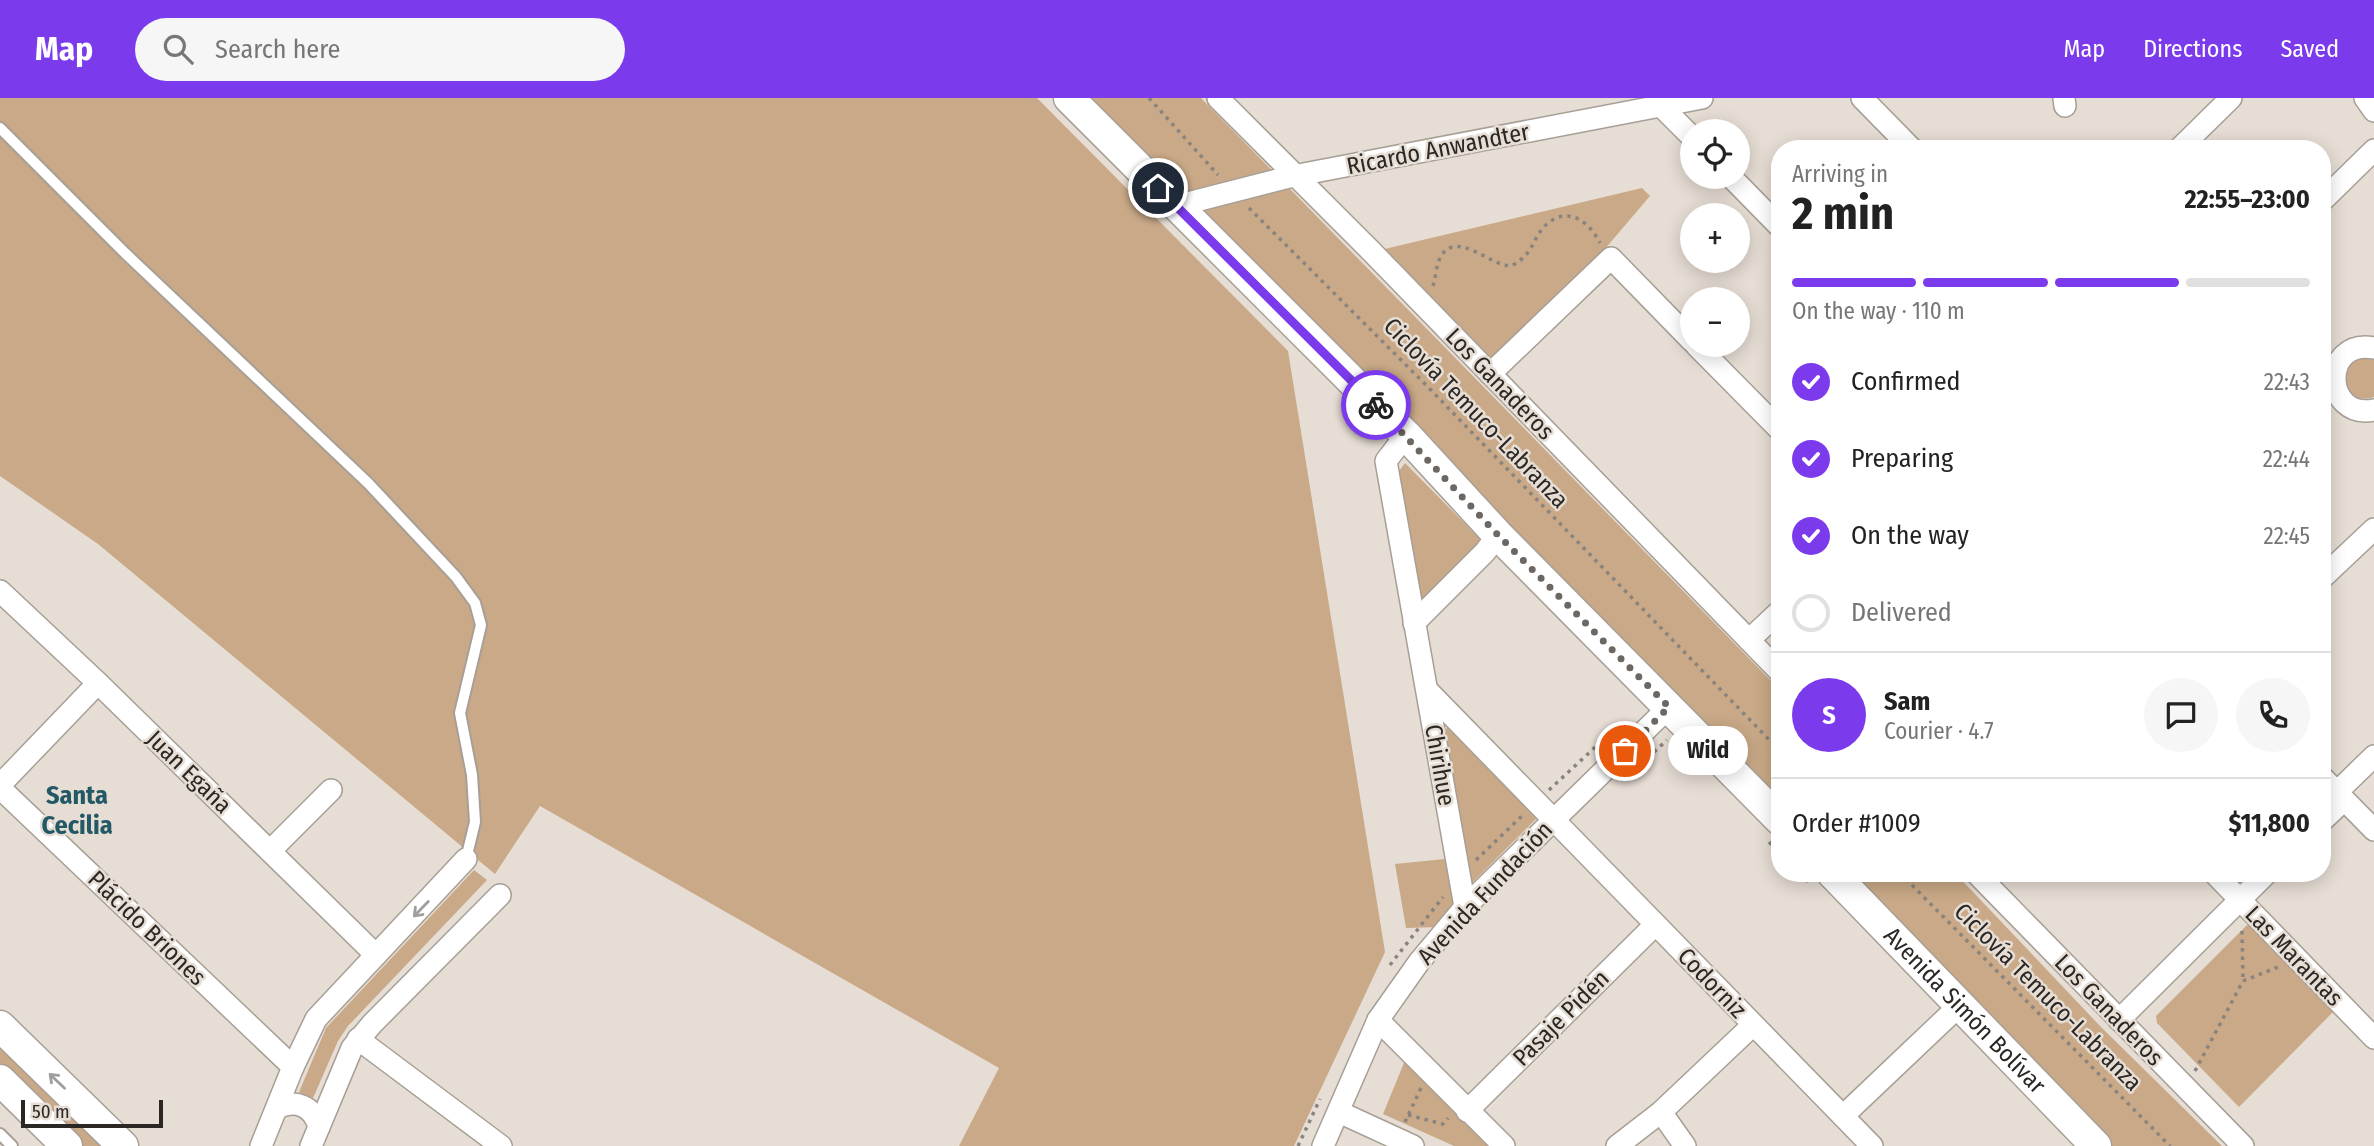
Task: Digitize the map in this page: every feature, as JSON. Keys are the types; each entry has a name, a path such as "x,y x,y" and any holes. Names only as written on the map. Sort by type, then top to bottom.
{"street":[{"path":"1069,98 1406,435 1498,535 1771,811"},
{"name":"Los Ganaderos","path":"1218,98 1771,663"},
{"name":"Ricardo Anwandter","path":"1176,206 1293,176 1661,102 1702,98"},
{"path":"1862,98 1903,140"},
{"path":"2188,140 2231,98"},
{"path":"2365,98 2374,111"},
{"path":"1661,102 1680,123"},
{"path":"2331,192 2374,150"},
{"path":"1743,189 1771,218"},
{"path":"1490,374 1611,258 1680,329"},
{"path":"2374,348 2362,347 2347,352 2337,365 2334,381 2345,403 2360,410 2374,410"},
{"path":"1708,357 1771,421"},
{"name":"Chirihue","path":"1406,435 1386,461 1465,907"},
{"path":"2331,566 2374,529"},
{"path":"1415,622 1485,552 1498,535"},
{"name":"Juan Egaña","path":"0,591 376,955"},
{"path":"1749,640 1771,619"},
{"path":"0,786 98,683"},
{"name":"Codorniz","path":"1427,690 1872,1146"},
{"name":"Avenida Fundación","path":"1323,1146 1378,1020 1419,962 1465,907 1669,707"},
{"path":"2374,756 2335,790 2374,830"},
{"name":"Plácido Briones","path":"0,786 293,1067"},
{"path":"270,851 331,790"},
{"path":"261,1146 316,1019 467,859"},
{"name":"Avenida Simón Bolívar","path":"1841,882 2096,1146"},
{"name":"Los Ganaderos","path":"1985,882 2243,1146"},
{"name":"Las Marantas","path":"2223,882 2374,1038"},
{"path":"2119,1020 2257,882"},
{"path":"315,1136 348,1057 359,1040 500,895"},
{"name":"Pasaje Pidén","path":"1467,1111 1655,925"},
{"path":"1843,1116 1961,1004"},
{"path":"1378,1020 1504,1146"},
{"path":"1625,1144 1753,1025"},
{"path":"0,1026 123,1146"},
{"path":"359,1040 501,1146"},
{"path":"0,1080 67,1146"},
{"path":"277,1108 293,1103 313,1113 315,1136"},
{"path":"1339,1112 1413,1146"},
{"path":"1661,1112 1685,1146"}],"lane":[{"path":"0,128 125,253 368,483 456,577 475,603 481,625 460,713 472,775 475,822 467,859"},
{"path":"0,1134 12,1146"}],"path":[{"name":"Ciclovía Temuco-Labranza","path":"1149,98 1232,190 1771,742"},
{"path":"1426,308 1439,261 1446,251 1453,247 1466,247 1497,264 1511,266 1527,255 1545,225 1563,217 1583,220 1592,227 1604,250 1603,266"},
{"path":"1648,758 1668,739"},
{"name":"Ciclovía Temuco-Labranza","path":"1909,882 2170,1146"},
{"path":"2185,1087 2243,981 2239,899"},
{"path":"2243,981 2297,958"},
{"path":"1404,1124 1423,1082 1429,1091"},
{"path":"1408,1115 1443,1124 1448,1118 1442,1109"}],"shaded area":[{"path":"0,98 1037,98 1288,351 1385,952 1294,1146 959,1146 999,1068 540,806 495,874 98,544 0,476"},
{"path":"1081,98 1201,98 1771,681 1771,798"},
{"path":"1642,188 1650,196 1604,250 1611,258 1490,374 1372,252"},
{"path":"2362,358 2374,360 2374,397 2364,399 2349,391 2345,377 2347,369"},
{"path":"1405,463 1481,540 1419,603 1397,474"},
{"path":"1449,725 1537,818 1472,883 1444,732"},
{"path":"1445,859 1457,898 1439,927 1406,928 1395,864"},
{"path":"474,870 487,880 348,1026 338,1041 313,1098 299,1092 326,1028"},
{"path":"1853,882 1964,882 2101,1027 2222,1146 2108,1146"},
{"path":"2247,925 2257,928 2336,1009 2239,1107 2157,1023 2156,1016"},
{"path":"0,1044 109,1146 81,1146 0,1068"},
{"path":"1406,1058 1491,1146 1454,1146 1383,1114"}],"way so far":[{"path":"1376,405 1498,535 1669,707 1625,751"}],"place":[{"name":"Wild","path":"1625,751"}],"district":[{"name":"Santa Cecilia","path":"77,810"}],"route":[{"path":"1158,188 1376,405"}]}
